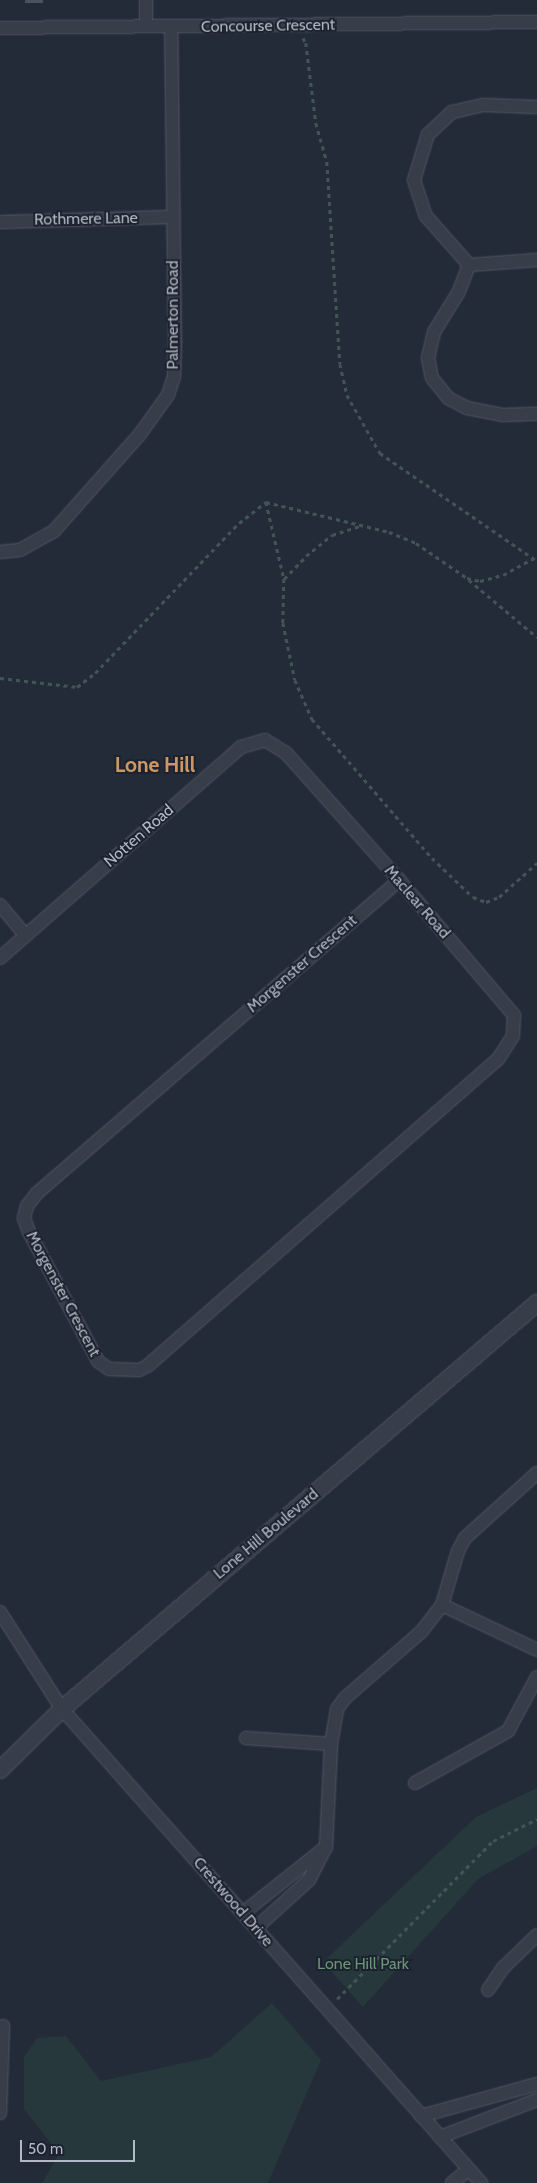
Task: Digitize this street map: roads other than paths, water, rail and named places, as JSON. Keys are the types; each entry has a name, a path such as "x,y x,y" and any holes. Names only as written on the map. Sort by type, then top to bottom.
{"street":[{"path":"146,0 146,26"},
{"name":"Concourse Crescent","path":"0,28 537,22"},
{"name":"Palmerton Road","path":"0,552 20,550 54,531 140,434 168,395 174,376 175,341 171,27"},
{"path":"469,265 426,216 418,198 414,180 428,134 452,112 466,108 514,104 537,108"},
{"name":"Rothmere Lane","path":"0,222 172,217"},
{"path":"469,265 537,260"},
{"path":"469,265 458,293 434,332 428,358 432,378 448,398 467,408 503,415 537,414"},
{"name":"Notten Road","path":"0,958 241,747 265,740 286,753"},
{"name":"Maclear Road","path":"286,753 399,880 514,1015 513,1036 498,1059"},
{"name":"Morgenster Crescent","path":"399,880 37,1193 27,1206 24,1218 29,1232 98,1361 109,1369 124,1372 149,1365 498,1059"},
{"path":"0,905 25,936"},
{"name":"Lone Hill Boulevard","path":"0,1770 62,1709 537,1303"},
{"path":"256,1928 309,1880 326,1847 331,1744 340,1704 421,1632 442,1605 461,1544 537,1473"},
{"path":"442,1605 537,1650"},
{"name":"Crestwood Drive","path":"0,1612 62,1709 243,1913 325,2010 481,2183"},
{"path":"415,1783 508,1731 537,1677"},
{"path":"246,1738 331,1744"},
{"path":"243,1913 326,1847"},
{"path":"488,1990 503,1968 537,1935"},
{"path":"0,2113 3,2026"},
{"path":"421,2116 537,2084"},
{"path":"440,2138 537,2100"},
{"path":"452,2183 468,2170"}],"district":[{"name":"Lone Hill","path":"155,765"}],"park label":[{"name":"Lone Hill Park","path":"363,1964"}]}
